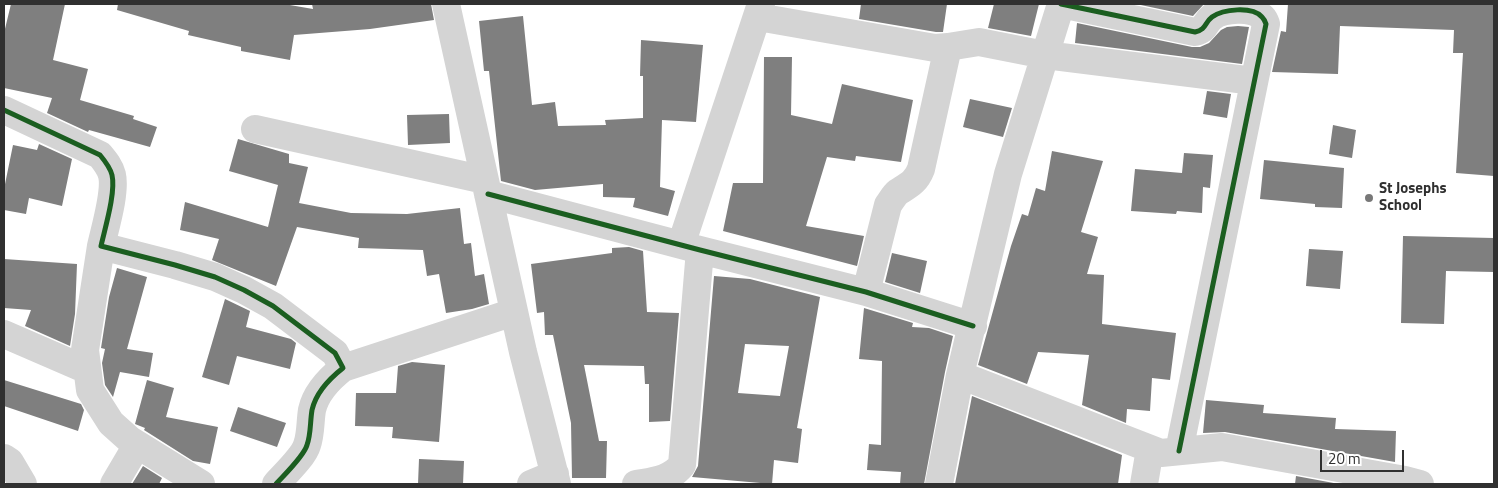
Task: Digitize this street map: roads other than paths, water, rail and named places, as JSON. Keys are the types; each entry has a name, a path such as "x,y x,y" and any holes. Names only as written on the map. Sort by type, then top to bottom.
{"street":[{"path":"446,4 514,312 548,481"},
{"path":"940,484 960,375 1008,174 1061,4 1195,32 1201,31 1206,27 1210,19 1230,10 1252,11 1262,16 1266,24 1179,452"},
{"path":"636,484 668,478 676,473 682,465 690,248 759,11 935,48 979,42 1045,56 1254,81"},
{"path":"866,292 888,205 896,193 909,186 918,178 948,47"},
{"path":"4,110 100,155 107,164 112,174 113,185 101,246 85,350 90,390 111,423 137,444 201,484"},
{"path":"255,129 486,187 690,248 866,292 973,326"},
{"path":"101,246 215,277 244,290 273,306 335,353 343,368"},
{"path":"276,484 301,457 307,446 312,408 319,392 329,379 343,368 514,312"},
{"path":"4,334 87,370"},
{"path":"960,375 1161,453 1222,447 1410,483"},
{"path":"114,484 137,444"},
{"path":"1144,484 1150,449"},
{"path":"4,458 10,462 23,484"}],"place":[{"name":"St Josephs School","path":"1369,198"}]}
